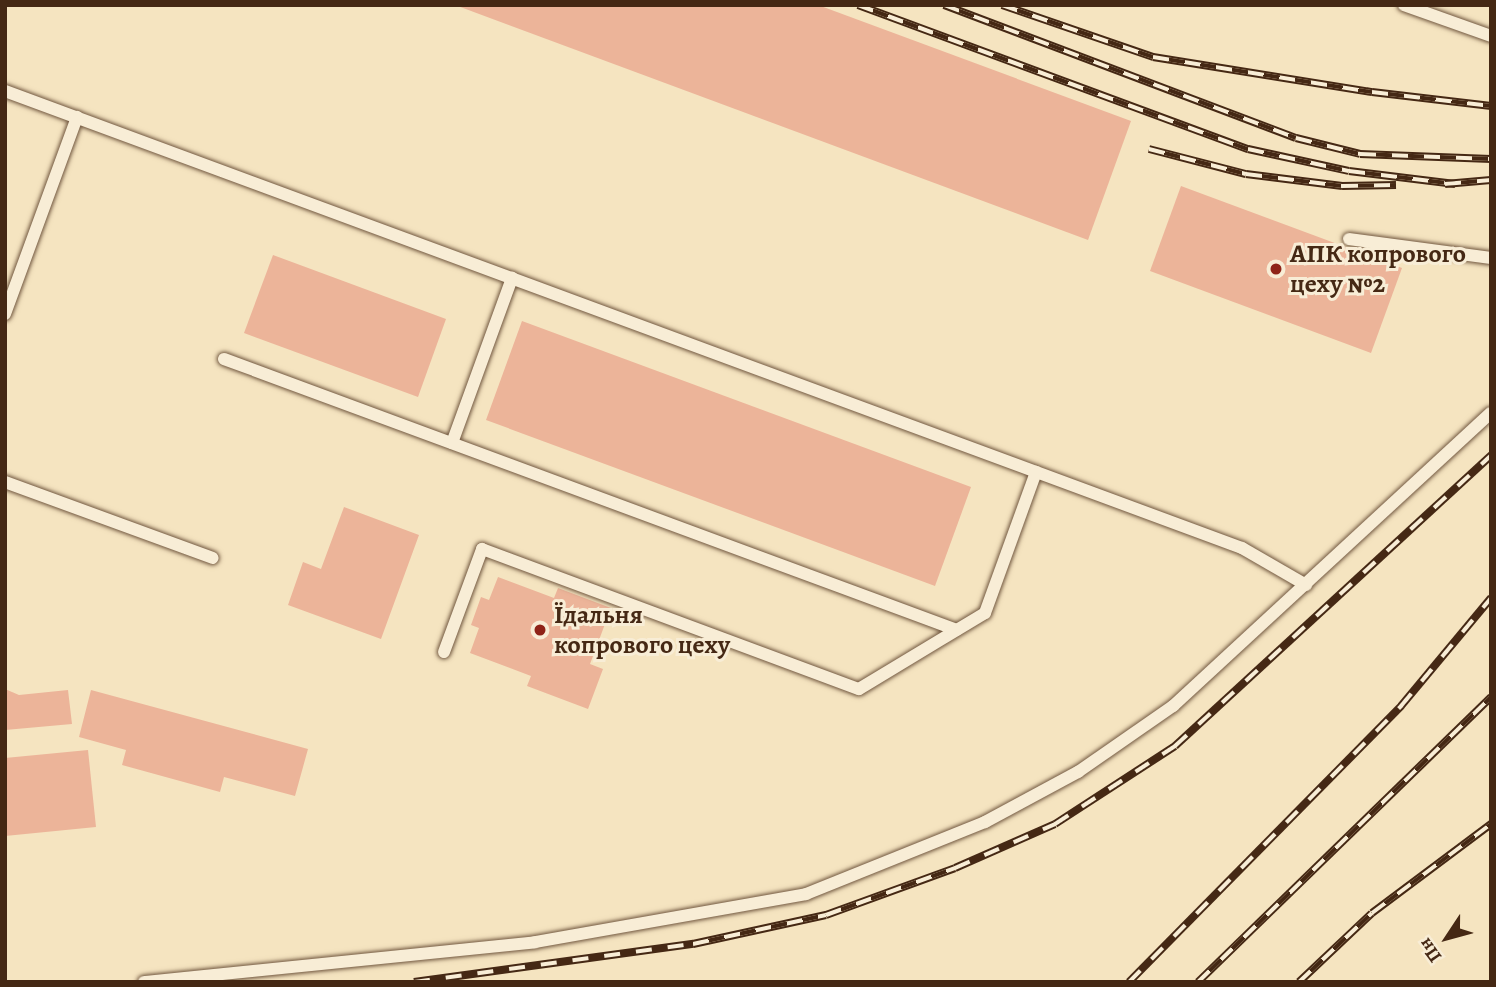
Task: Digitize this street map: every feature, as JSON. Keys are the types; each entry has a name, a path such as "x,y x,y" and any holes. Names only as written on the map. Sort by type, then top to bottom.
{"lane":[{"path":"1404,5 1491,36"},
{"path":"5,91 1242,548 1306,585"},
{"path":"5,314 78,117"},
{"path":"1349,239 1491,258"},
{"path":"452,443 512,278"},
{"path":"224,359 957,630"},
{"path":"144,982 536,942 806,894 985,822 1078,772 1173,706 1491,413"},
{"path":"444,652 482,549 859,689 985,613 1036,472"},
{"path":"5,482 213,558"}],"building":[{"path":"455,5 818,5 1131,121 1088,240"},
{"path":"1181,186 1402,268 1371,353 1150,271"},
{"path":"273,255 446,319 418,397 244,333"},
{"path":"522,321 971,487 935,586 486,420"},
{"path":"344,507 419,535 381,639 288,605 303,562 321,569"},
{"path":"498,577 554,598 558,588 611,608 590,664 603,669 588,709 527,686 531,676 470,653 479,628 471,625 481,597 489,600"},
{"path":"5,689 19,695 68,690 72,724 5,730"},
{"path":"91,690 308,749 295,796 224,777 220,792 122,765 126,750 79,737"},
{"path":"88,750 96,827 5,836 5,758"}],"railway":[{"path":"858,5 1248,149 1349,171 1455,184"},
{"path":"944,5 1296,138 1360,154 1491,159"},
{"path":"1002,5 1153,57 1372,92 1491,106"},
{"path":"1149,149 1246,174 1342,186 1396,185"},
{"path":"1445,184 1491,180"},
{"path":"414,982 693,944 826,915 955,868 1055,824 1175,746 1491,455"},
{"path":"1129,982 1401,706 1491,598"},
{"path":"1198,982 1491,697"},
{"path":"1299,982 1372,913 1491,824"}],"place":[{"name":"АПК копрового цеху №2","path":"1276,269"},
{"name":"Їдальня копрового цеху","path":"540,630"}]}
